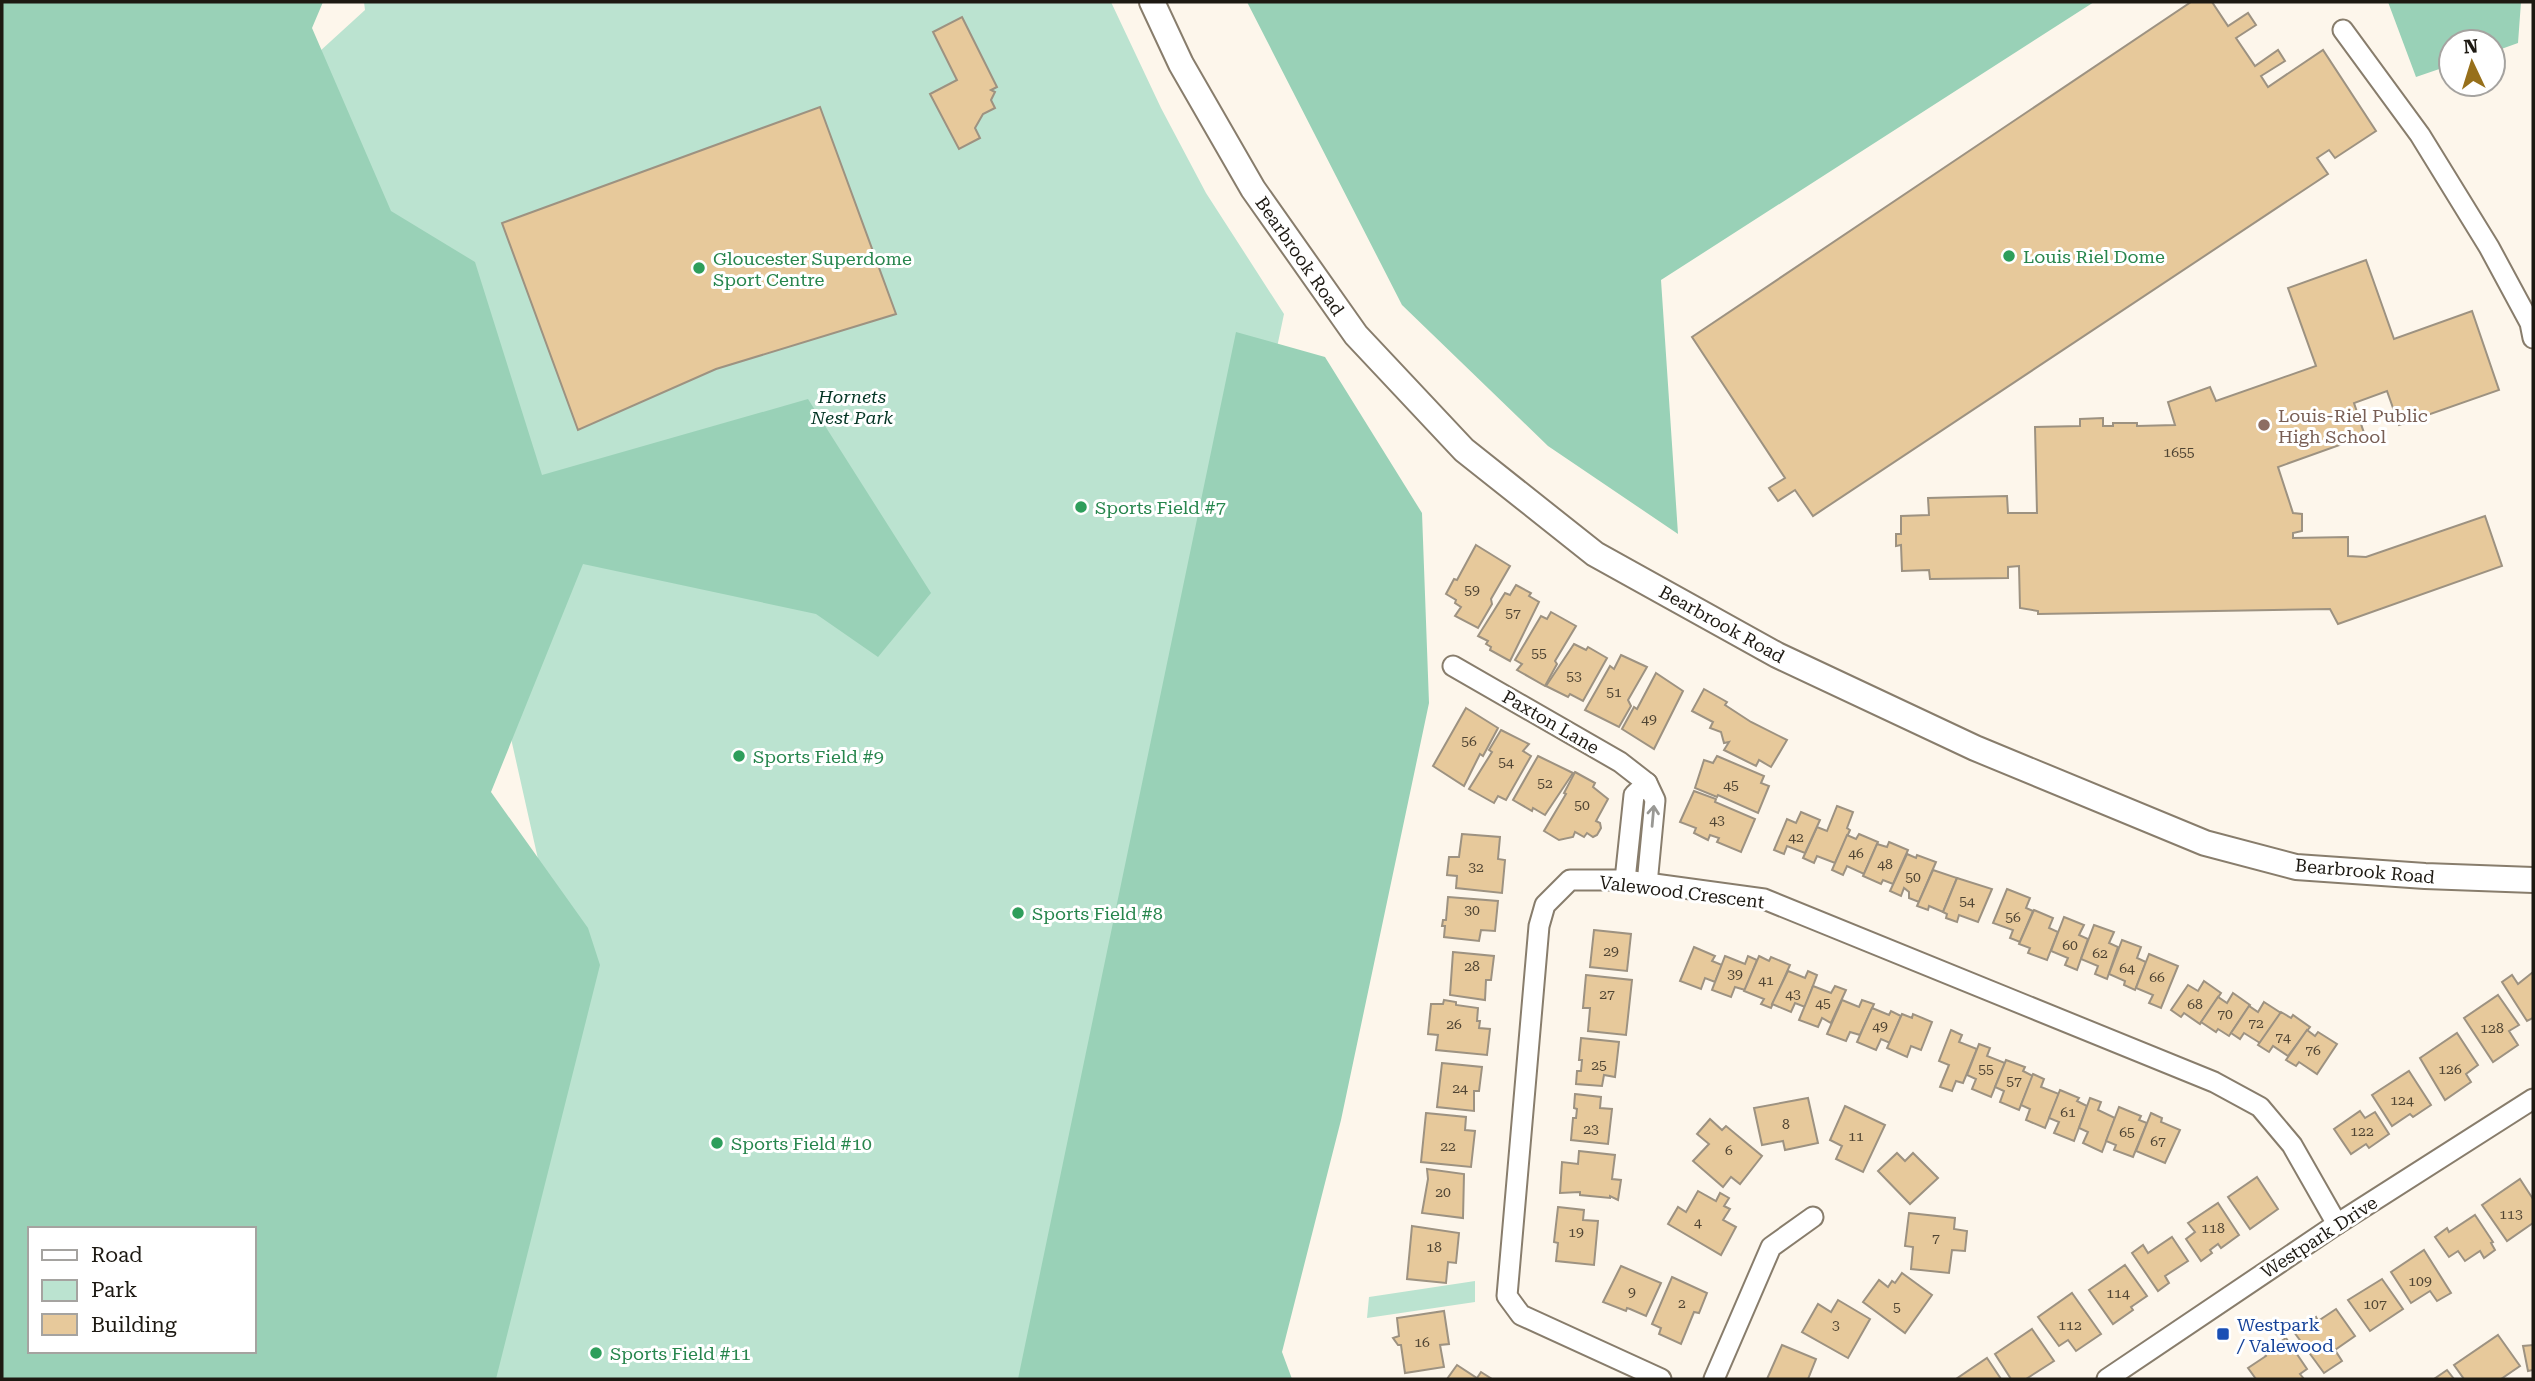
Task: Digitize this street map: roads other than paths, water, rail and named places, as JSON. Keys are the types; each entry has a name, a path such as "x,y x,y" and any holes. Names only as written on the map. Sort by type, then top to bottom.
{"street":[{"name":"Bearbrook Road","path":"1152,2 1181,64 1253,189 1356,335 1464,450 1595,554 1789,661 1975,748 2205,843 2296,867 2533,880"},
{"path":"2343,30 2420,135 2455,190 2530,323 2533,338"},
{"name":"Paxton Lane","path":"1453,666 1620,762 1647,783"},
{"path":"1625,880 1634,795 1647,783 1655,800 1647,884"},
{"name":"Valewood Crescent","path":"1661,1379 1521,1315 1507,1296 1539,926 1545,905 1570,880 1625,880 1764,899 2214,1082 2260,1107 2292,1145 2337,1224"},
{"name":"Westpark Drive","path":"2107,1379 2337,1224 2533,1099"},
{"path":"1714,1379 1771,1247 1813,1217"}],"place":[{"name":"Louis Riel Dome","path":"2009,256"},
{"name":"Gloucester Superdome Sport Centre","path":"699,268"},
{"name":"Louis-Riel Public High School","path":"2264,425"},
{"name":"Sports Field #7","path":"1081,507"},
{"name":"Sports Field #9","path":"739,756"},
{"name":"Sports Field #8","path":"1018,913"},
{"name":"Sports Field #10","path":"717,1143"},
{"name":"Westpark / Valewood","path":"2223,1334"},
{"name":"Sports Field #11","path":"596,1353"}],"park label":[{"name":"Hornets Nest Park","path":"852,406"}]}
